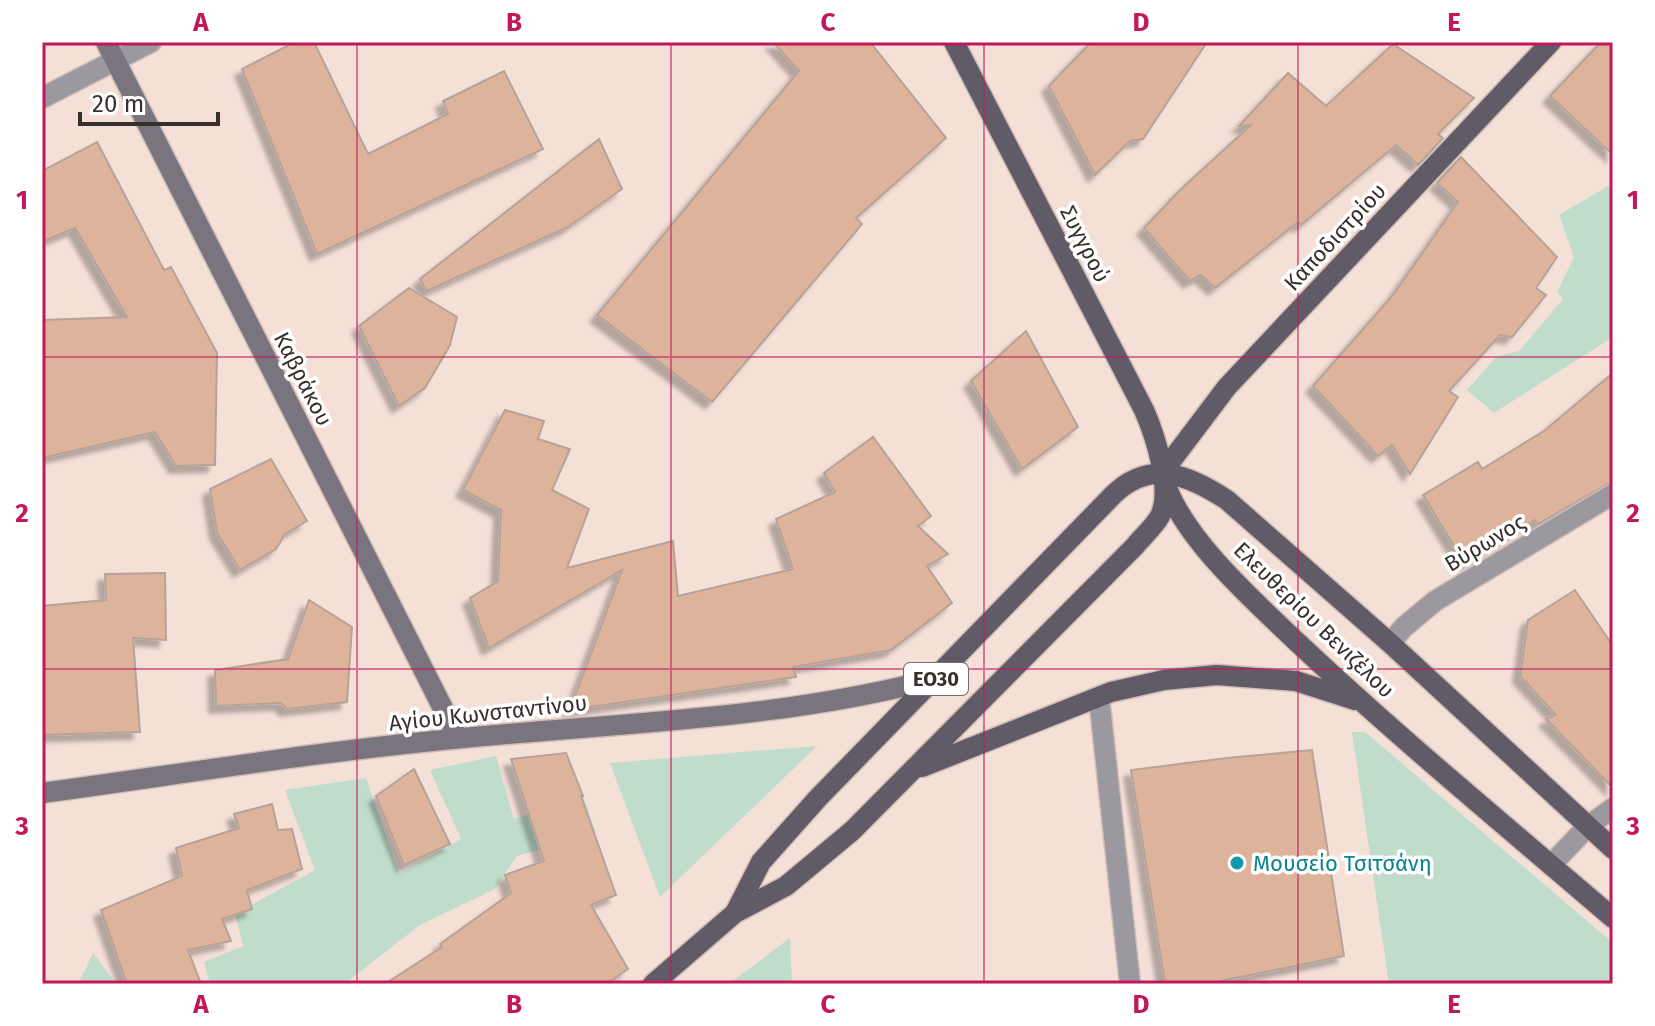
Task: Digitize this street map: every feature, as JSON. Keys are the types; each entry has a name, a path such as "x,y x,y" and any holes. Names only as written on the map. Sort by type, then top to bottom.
{"main road":[{"name":"Συγγρού","path":"954,42 1144,410 1162,473"},
{"name":"Καποδιστρίου","path":"1162,473 1227,387 1551,42"},
{"name":"Ελευθερίου Βενιζέλου","path":"1162,473 1206,486 1227,500 1390,643 1613,849"},
{"name":"Ελευθερίου Βενιζέλου","path":"1162,473 1175,505 1196,536 1251,599 1361,702 1613,918"},
{"name":"ΕΟ30","path":"653,984 735,913 786,886 852,831 1150,528 1159,517 1163,505 1162,473 1143,475 1123,486 818,798 761,862 735,913"},
{"path":"911,771 1099,697 1164,680 1217,675 1296,681 1361,702"}],"street":[{"path":"42,98 111,51 151,42"},
{"name":"Καβράκου","path":"111,51 458,738"},
{"name":"Βύρωνος","path":"1390,643 1435,601 1613,494"},
{"name":"Αγίου Κωνσταντίνου","path":"42,793 458,738 793,707 937,678"},
{"path":"1099,697 1130,984"},
{"path":"1551,865 1588,826 1613,808"}],"green space":[{"path":"1610,185 1613,188 1613,337 1494,413 1467,390 1496,357 1519,351 1563,299 1557,292 1574,257 1559,215"},
{"path":"1352,732 1365,732 1613,943 1613,984 1389,984"},
{"path":"817,746 660,897 610,763"},
{"path":"496,756 514,819 583,796 596,833 517,856 495,889 420,925 344,984 210,984 204,962 243,946 235,914 315,870 285,790 366,778 399,874 461,839 430,770"},
{"path":"790,938 792,984 729,984"},
{"path":"93,953 116,984 78,984"}],"building":[{"path":"295,42 314,42 368,154 448,114 443,101 504,71 543,149 317,254 242,69"},
{"path":"773,42 870,42 946,138 856,218 862,224 712,402 597,315 799,71"},
{"path":"1091,42 1207,42 1143,139 1130,141 1095,175 1049,86"},
{"path":"1601,42 1613,42 1613,155 1550,96"},
{"path":"1393,44 1474,98 1438,134 1443,138 1418,165 1396,145 1301,225 1298,222 1215,288 1201,275 1190,281 1144,228 1180,190 1251,125 1239,126 1288,73 1326,106"},
{"path":"599,139 622,189 568,227 427,291 420,279"},
{"path":"97,142 164,270 171,267 217,353 215,465 176,466 155,432 42,458 42,320 127,317 75,228 42,242 42,171"},
{"path":"1461,157 1557,257 1536,288 1546,295 1512,337 1500,335 1449,391 1458,397 1410,474 1392,445 1378,456 1313,386 1393,295 1458,202 1437,183"},
{"path":"409,288 457,317 450,345 425,388 399,406 359,326"},
{"path":"1026,331 1078,427 1022,469 971,381"},
{"path":"1613,373 1613,481 1538,524 1535,520 1465,564 1423,495 1478,462 1482,469 1544,431"},
{"path":"505,410 544,421 538,439 570,449 552,490 589,509 567,568 673,541 678,596 793,569 776,519 835,492 824,473 873,437 931,516 918,526 948,554 927,566 952,603 891,650 793,667 796,677 570,710 622,570 489,648 470,598 498,581 501,510 463,490"},
{"path":"271,459 307,521 285,534 276,549 240,570 217,533 210,489"},
{"path":"165,573 166,640 133,638 140,732 42,735 42,606 106,600 105,574"},
{"path":"1575,590 1613,646 1613,788 1546,719 1556,715 1520,676 1528,620"},
{"path":"309,600 352,627 347,702 287,709 281,703 216,706 215,670 288,659"},
{"name":"Μουσείο Τσιτσάνη","path":"1312,750 1344,956 1205,984 1165,984 1131,770"},
{"path":"566,753 616,895 591,905 628,969 606,984 385,984 442,947 440,944 511,893 505,875 544,861 511,759"},
{"path":"414,769 450,844 404,865 376,796"},
{"path":"272,804 278,830 292,829 302,869 247,890 252,909 222,919 231,941 188,950 201,984 127,984 101,910 182,876 176,848 239,828 234,814"}],"place":[{"name":"Μουσείο Τσιτσάνη","path":"1237,863"}]}
